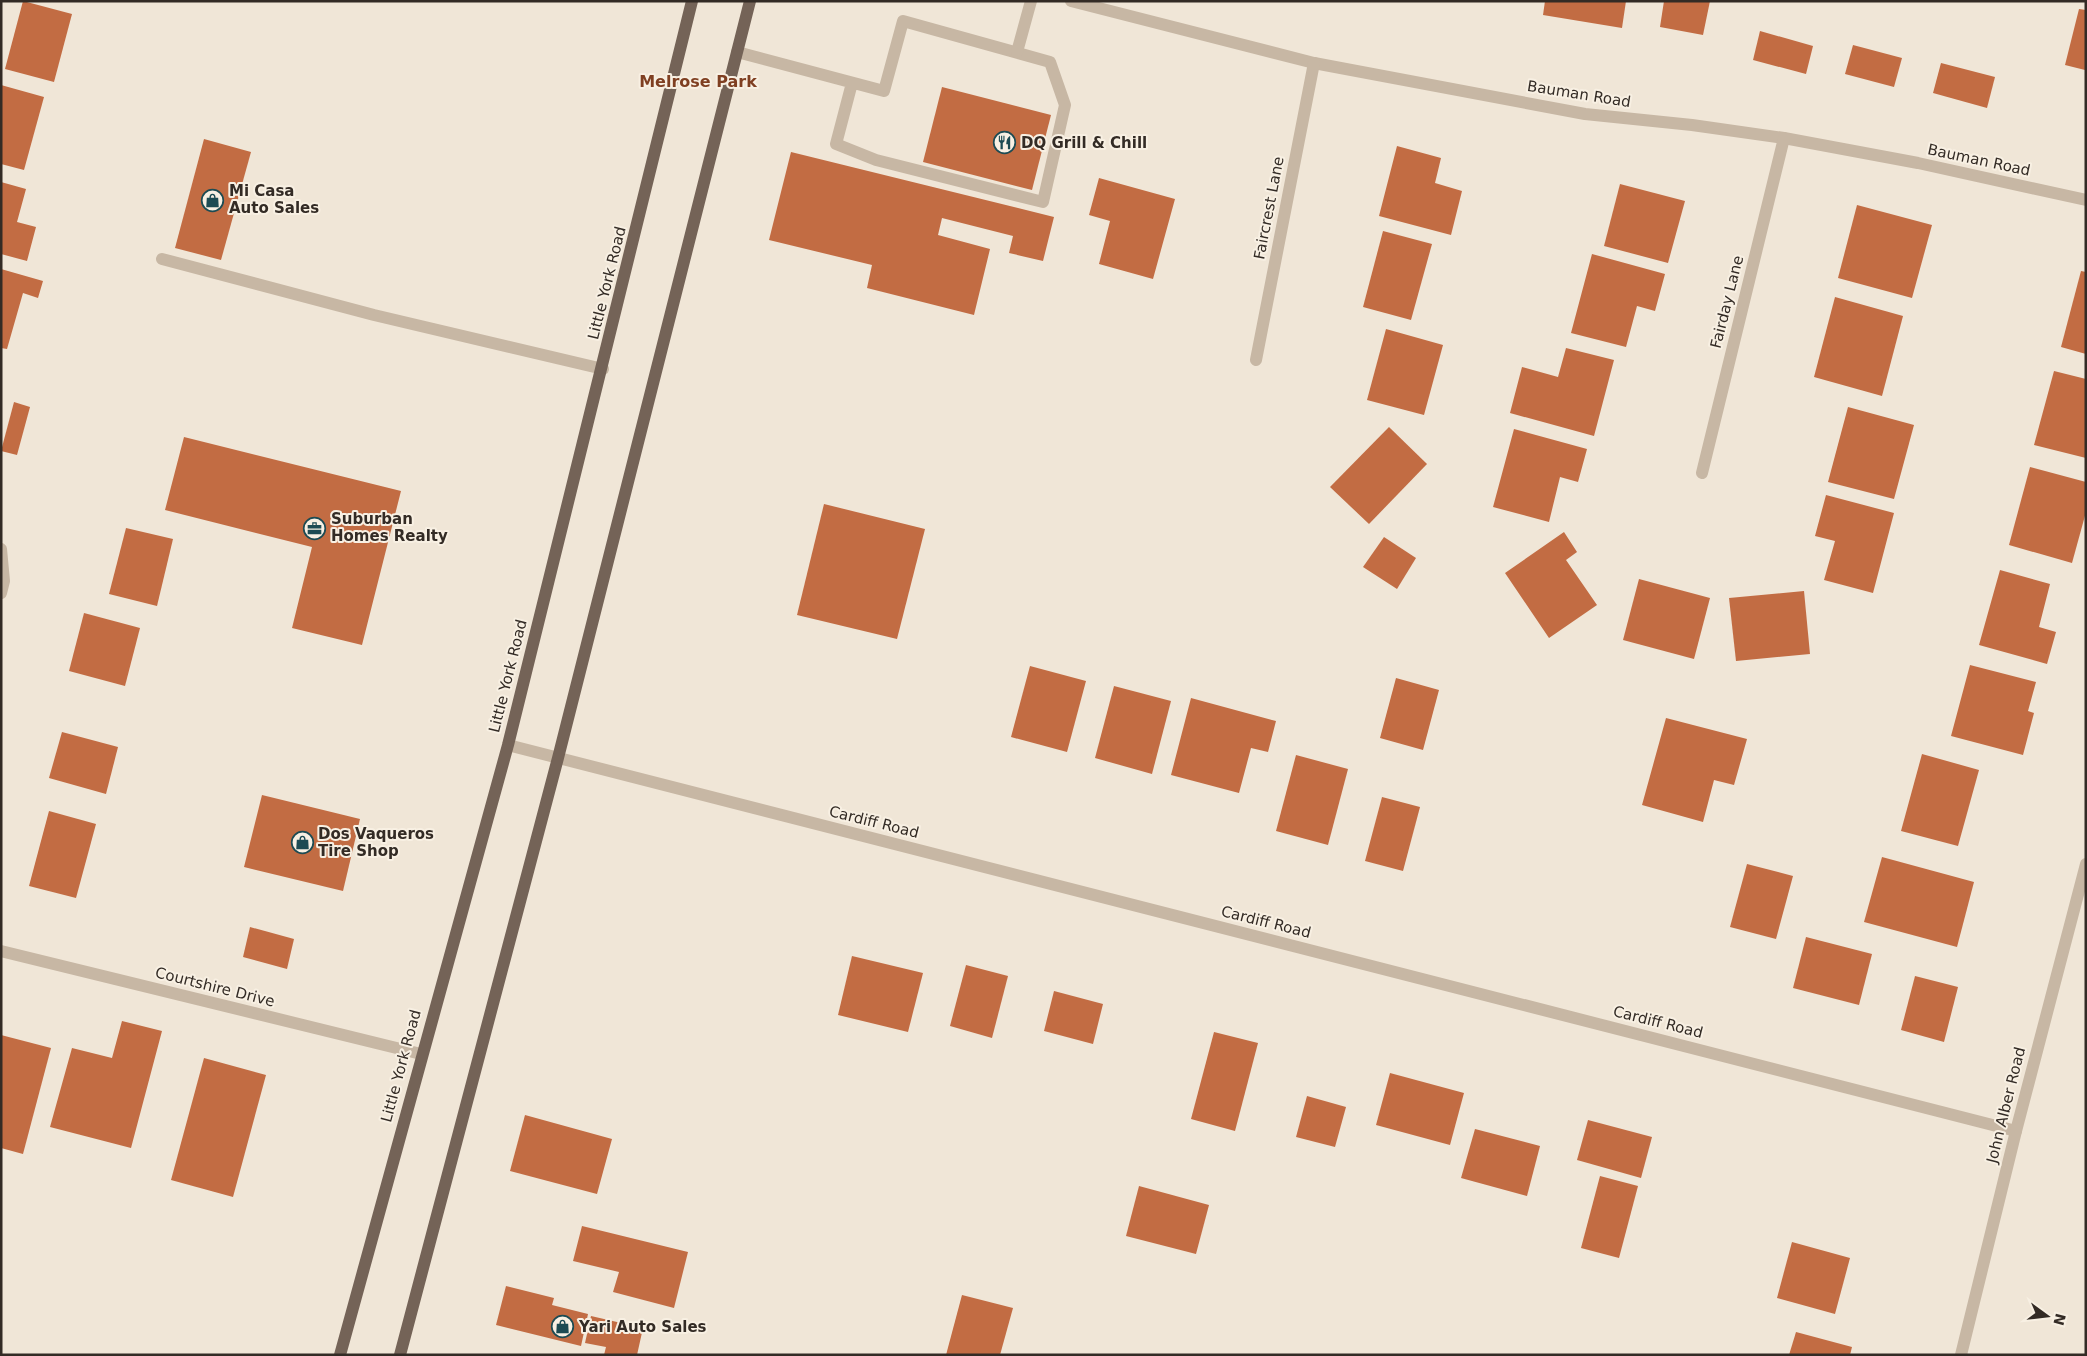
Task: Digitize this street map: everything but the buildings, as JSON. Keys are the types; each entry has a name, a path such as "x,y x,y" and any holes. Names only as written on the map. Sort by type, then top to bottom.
{"main road":[{"name":"Little York Road","path":"340,1355 508,745 692,1"},
{"path":"400,1355 558,758 750,1"}],"street":[{"path":"1017,52 1031,1"},
{"name":"Bauman Road","path":"1071,1 1314,63 1585,114 1692,125 1784,138 1918,163 2086,200"},
{"path":"737,52 884,91 903,21 1050,62 1065,105 1042,202 876,160 836,144 852,83"},
{"name":"Faircrest Lane","path":"1256,360 1314,63"},
{"name":"Fairday Lane","path":"1702,473 1784,138"},
{"path":"162,259 374,315 602,369"},
{"path":"1,549 4,581 1,593"},
{"name":"Cardiff Road","path":"508,745 2016,1131"},
{"name":"John Alber Road","path":"1961,1355 2016,1131 2085,867"},
{"name":"Courtshire Drive","path":"1,951 422,1054"}],"place":[{"name":"DQ Grill & Chill","path":"1005,143"},
{"name":"Mi Casa Auto Sales","path":"213,200"},
{"name":"Suburban Homes Realty","path":"315,528"},
{"name":"Dos Vaqueros Tire Shop","path":"302,843"},
{"name":"Yari Auto Sales","path":"563,1327"}],"district":[{"name":"Melrose Park","path":"698,81"}]}
